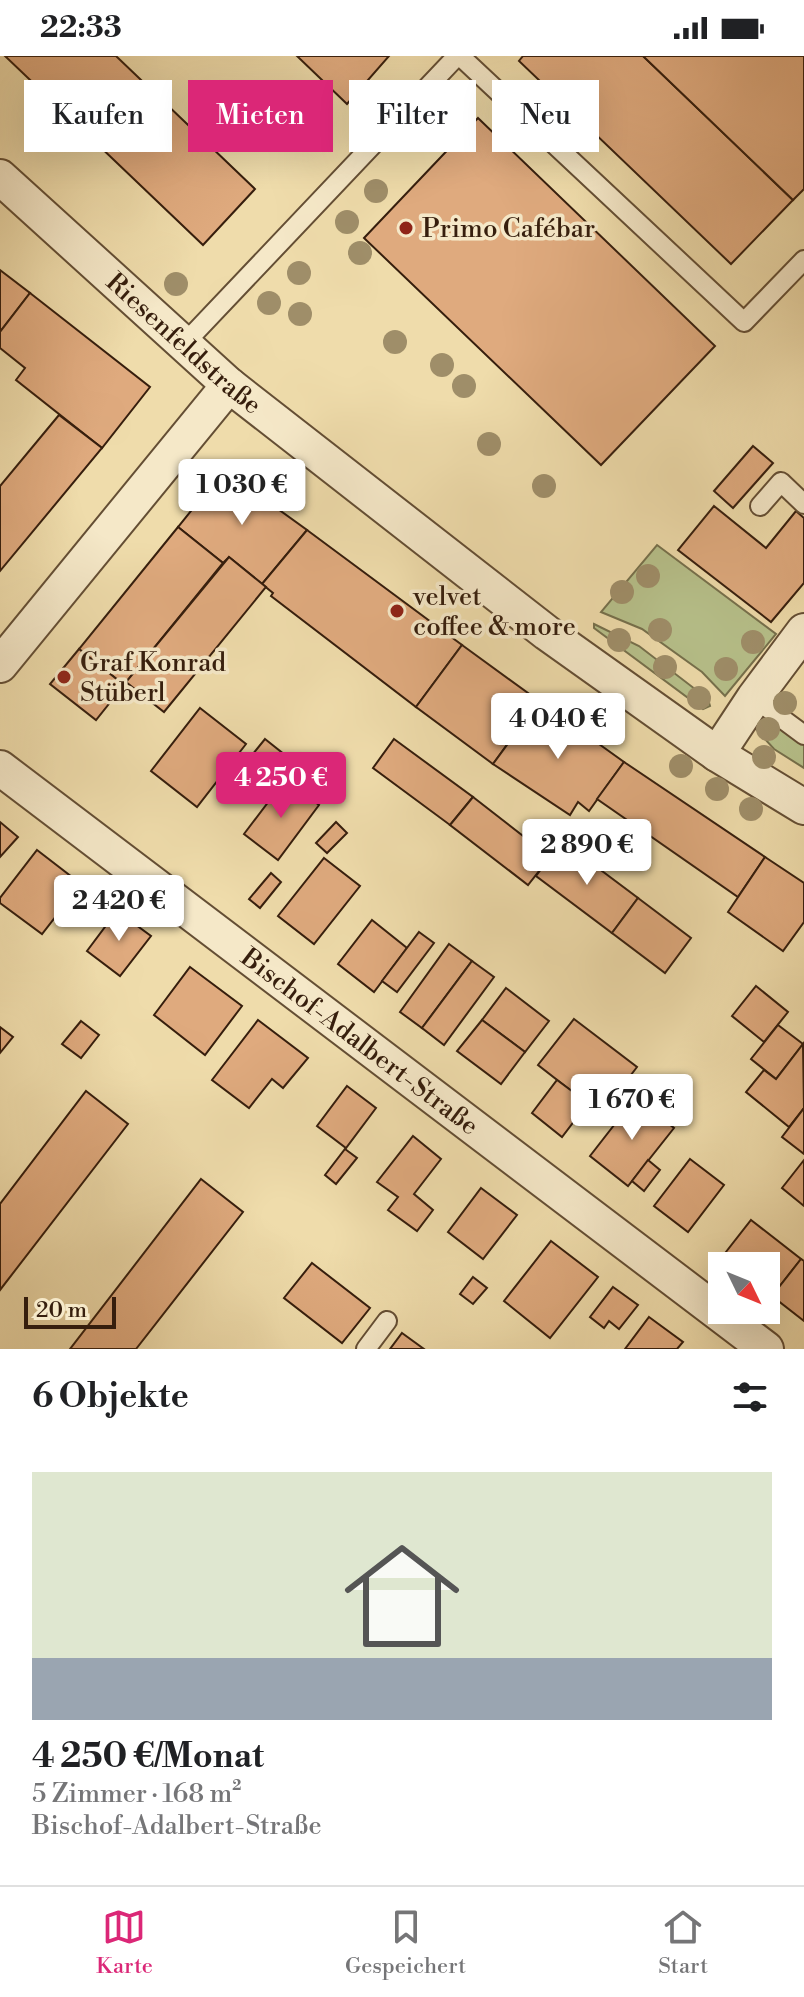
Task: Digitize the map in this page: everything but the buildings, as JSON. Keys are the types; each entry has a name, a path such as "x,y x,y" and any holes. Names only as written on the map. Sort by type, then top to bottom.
{"street":[{"name":"Riesenfeldstraße","path":"0,177 229,385 547,633 717,754 804,807"},
{"path":"0,665 229,385"},
{"path":"717,754 804,631"},
{"name":"Bischof-Adalbert-Straße","path":"0,768 766,1349"}],"lane":[{"path":"183,345 458,56 744,322 804,260"},
{"path":"760,506 781,482 804,504"},
{"path":"754,698 804,735"},
{"path":"366,1349 387,1321"}],"green space":[{"path":"657,545 776,634 725,696 702,672 642,629 601,612"},
{"path":"594,624 639,646 708,699 710,706 703,709 594,628"},
{"path":"762,717 767,717 804,744 804,768 774,749 754,727"}],"place":[{"name":"Primo Cafébar","path":"406,228"},
{"name":"velvet coffee & more","path":"397,611"},
{"name":"Graf Konrad Stüberl","path":"64,677"}]}
